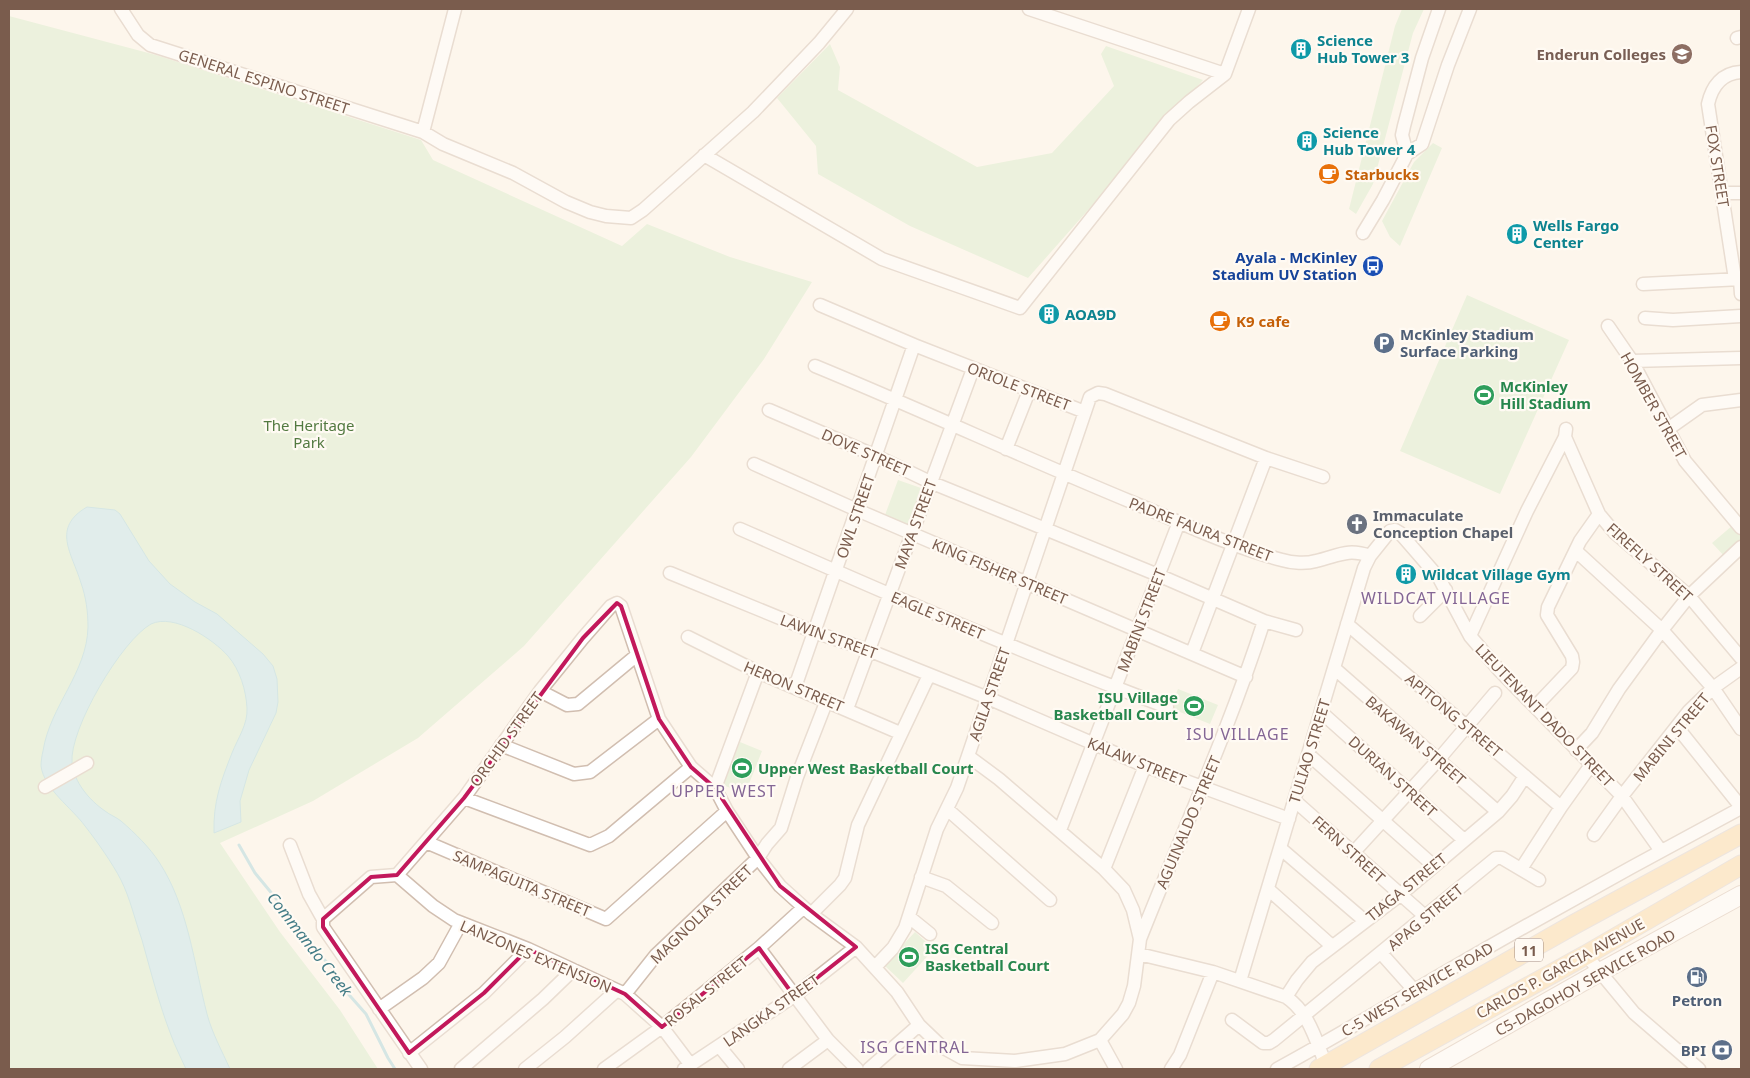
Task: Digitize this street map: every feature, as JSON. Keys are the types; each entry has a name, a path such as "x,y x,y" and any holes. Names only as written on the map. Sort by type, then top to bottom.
{"main road":[{"name":"CARLOS P. GARCIA AVENUE","path":"1322,1067 1565,930 1741,834"},
{"name":"CARLOS P. GARCIA AVENUE","path":"1379,1069 1586,955 1741,865"},
{"name":"C5-DAGOHOY SERVICE ROAD","path":"1430,1069 1600,972 1741,895"}],"street":[{"name":"GENERAL ESPINO STREET","path":"121,9 138,36 150,45 423,132 443,144 513,173 566,202 590,212 606,216 631,218 644,210 752,112 818,43 847,9"},
{"path":"423,132 454,9"},
{"path":"1029,9 1225,74"},
{"path":"704,155 882,259 1020,308 1169,120 1225,74 1249,9"},
{"path":"1407,154 1402,135 1422,58 1439,9"},
{"path":"1363,233 1407,154 1422,144 1448,65 1470,9"},
{"name":"FOX STREET","path":"1741,72 1725,76 1717,82 1710,93 1708,104 1741,294"},
{"path":"1723,193 1741,193"},
{"path":"1643,284 1739,279"},
{"name":"ORIOLE STREET","path":"820,305 973,369 1085,412 1090,397 1098,393 1105,394 1266,458 1323,477"},
{"path":"1645,318 1673,320 1741,316"},
{"name":"HOMBER STREET","path":"1608,326 1632,360 1685,461 1741,528"},
{"name":"OWL STREET","path":"795,687 914,345"},
{"path":"1632,360 1741,358"},
{"path":"815,366 895,399 1063,474"},
{"name":"MAYA STREET","path":"847,709 973,369"},
{"path":"1006,448 1029,391"},
{"path":"1668,429 1702,405 1741,400"},
{"name":"DOVE STREET","path":"769,410 876,456 930,482 1158,574 1264,621 1296,630"},
{"name":"AGILA STREET","path":"875,967 893,948 905,928 937,829 957,788 1085,412"},
{"name":"FIREFLY STREET","path":"1470,636 1526,511 1565,433 1600,514 1614,532 1689,596 1741,658"},
{"path":"1192,653 1266,458"},
{"name":"KING FISHER STREET","path":"754,464 1246,676"},
{"name":"PADRE FAURA STREET","path":"1063,474 1234,544 1284,561 1314,562 1339,553 1350,552 1370,556"},
{"path":"1535,707 1572,668 1572,656 1547,615 1548,607 1580,542 1600,514"},
{"name":"MABINI STREET","path":"1060,830 1179,522"},
{"name":"EAGLE STREET","path":"740,529 1006,644 1167,707"},
{"name":"LIEUTENANT DADO STREET","path":"1395,530 1400,533 1439,578 1470,636 1500,671 1622,796 1661,851"},
{"name":"TULIAO STREET","path":"1240,981 1364,568 1370,556 1390,531 1395,530"},
{"path":"1576,750 1592,733 1619,689 1689,596 1741,548"},
{"path":"1576,552 1662,630 1713,688 1741,729"},
{"name":"LAWIN STREET","path":"670,573 814,632 868,650 988,698"},
{"path":"1420,616 1446,590"},
{"name":"ORCHID STREET","path":"397,875 464,798 540,691 611,606 617,603 621,606 637,655"},
{"name":"AGUINALDO STREET","path":"1140,938 1203,787 1246,676 1264,621"},
{"name":"APITONG STREET","path":"1347,624 1562,807"},
{"name":"HERON STREET","path":"688,637 758,672 900,732"},
{"path":"540,691 567,704 578,704 637,655 658,719 691,767 715,788 727,811 758,858 780,886 807,911 856,947 897,992 919,1024 942,1047 962,1064 1015,1061 1065,1054 1100,1040 1123,1014 1129,1003 1134,986 1140,938 1130,900 1124,890 1104,869 999,779 968,756"},
{"name":"BAKAWAN STREET","path":"1334,668 1498,812"},
{"name":"MABINI STREET","path":"1594,835 1689,711 1713,688 1741,668"},
{"path":"715,788 758,672"},
{"name":"ROSAL STREET","path":"604,1069 662,1027 840,885 845,878 858,825 928,675"},
{"path":"1353,853 1496,694"},
{"name":"KALAW STREET","path":"988,698 1145,766 1289,819"},
{"name":"MAGNOLIA STREET","path":"525,1069 621,993 656,955 758,858 781,828 797,777 827,700"},
{"name":"DURIAN STREET","path":"1321,712 1464,840"},
{"path":"501,744 574,774 590,772 658,719"},
{"path":"1677,727 1741,808"},
{"path":"1308,754 1434,866"},
{"path":"45,787 87,763"},
{"path":"1104,869 1145,766"},
{"path":"1539,880 1521,869 1591,766"},
{"path":"464,798 590,845 609,836 691,767"},
{"name":"TIAGA STREET","path":"1286,997 1312,962 1400,895 1498,812 1512,796 1525,776"},
{"name":"FERN STREET","path":"1294,800 1426,917"},
{"name":"C-5 WEST SERVICE ROAD","path":"1277,1069 1661,851 1741,808"},
{"path":"947,809 1050,900"},
{"name":"SAMPAGUITA STREET","path":"426,842 606,920 727,811"},
{"path":"290,845 309,894 323,923 378,1009 421,1069"},
{"path":"1280,848 1365,921"},
{"name":"APAG STREET","path":"1232,1020 1263,1043 1269,1043 1305,1016 1496,858 1502,858 1521,869"},
{"path":"323,923 371,878 397,875"},
{"name":"LANZONES EXTENSION","path":"397,875 433,906 454,920 528,949 621,993 662,1027 687,1067"},
{"path":"921,877 946,886 992,923"},
{"path":"1268,890 1332,946"},
{"path":"909,917 930,934"},
{"path":"378,1009 423,978 439,963 461,923"},
{"name":"LANGKA STREET","path":"687,1067 794,996 856,947"},
{"path":"759,948 828,1040 857,1069"},
{"path":"409,1054 484,993 528,949"},
{"path":"1381,953 1414,990"},
{"path":"1139,954 1213,972 1286,997 1295,1003 1305,1016 1319,1046 1322,1067"},
{"path":"1586,955 1634,1013 1699,1069"},
{"path":"461,1069 544,999 572,970"},
{"path":"1171,1069 1180,1055 1213,972"},
{"path":"869,1069 919,1024"},
{"path":"789,1069 828,1040"},
{"path":"1100,1040 1116,1069"},
{"path":"719,1046 738,1069"}],"highlighted area":[{"path":"617,603 621,606 659,719 691,767 715,788 780,886 856,947 794,996 759,948 662,1027 625,994 528,949 484,993 409,1053 323,927 323,919 371,877 397,875 464,798 583,638"}],"green space":[{"path":"1402,9 1424,9 1413,33 1373,184 1356,214 1349,209 1395,26"},
{"name":"The Heritage Park","path":"9,16 156,55 421,140 433,160 622,246 647,224 730,257 812,282 764,359 691,457 524,646 418,738 313,801 220,843 280,932 340,1010 378,1069 9,1069"},
{"path":"830,44 840,67 838,90 977,167 1052,153 1114,86 1101,54 1106,46 1203,80 1028,278 910,226 818,174 816,146 777,98"},
{"path":"1433,143 1442,148 1400,246 1390,237 1382,221 1414,162"},
{"name":"McKinley Hill Stadium","path":"1467,295 1569,340 1500,494 1400,451"},
{"path":"898,480 921,488 905,532 882,523"},
{"path":"1733,525 1741,534 1741,544 1726,558 1712,543"},
{"name":"ISU Village Basketball Court","path":"1178,689 1218,705 1210,724 1170,708"},
{"name":"Upper West Basketball Court","path":"740,742 762,751 745,794 723,785"},
{"name":"ISG Central Basketball Court","path":"915,932 934,949 903,983 884,965"}],"water":[{"path":"87,507 115,510 120,514 149,561 170,584 195,602 217,614 263,654 273,666 277,679 278,702 276,713 249,770 240,801 241,822 214,833 218,792 244,725 247,708 244,687 236,668 228,656 213,642 192,629 171,622 160,622 151,624 139,633 112,666 88,708 73,748 73,770 83,790 99,807 121,821 142,841 159,862 169,879 184,916 209,1021 230,1069 186,1069 174,1043 159,1000 142,940 121,880 80,819 59,798 47,783 43,774 41,766 42,754 47,735 82,659 86,644 88,616 83,588 69,551 67,532 76,515"}],"waterway":[{"name":"Commando Creek","path":"239,845 255,873 288,913 299,935 334,969 343,988 366,1014 395,1069"}],"place":[{"name":"Science Hub Tower 3","path":"1301,49"},
{"name":"Enderun Colleges","path":"1682,54"},
{"name":"Science Hub Tower 4","path":"1307,141"},
{"name":"Starbucks","path":"1329,174"},
{"name":"Wells Fargo Center","path":"1517,234"},
{"name":"Ayala - McKinley Stadium UV Station","path":"1373,266"},
{"name":"AOA9D","path":"1049,314"},
{"name":"K9 cafe","path":"1220,321"},
{"name":"McKinley Stadium Surface Parking","path":"1384,343"},
{"name":"McKinley Hill Stadium","path":"1484,395"},
{"name":"Immaculate Conception Chapel","path":"1357,524"},
{"name":"Wildcat Village Gym","path":"1406,574"},
{"name":"ISU Village Basketball Court","path":"1194,706"},
{"name":"Upper West Basketball Court","path":"742,768"},
{"name":"ISG Central Basketball Court","path":"909,957"},
{"name":"Petron","path":"1697,977"},
{"name":"BPI","path":"1722,1050"}],"district":[{"name":"WILDCAT VILLAGE","path":"1436,598"},
{"name":"ISU VILLAGE","path":"1238,734"},
{"name":"UPPER WEST","path":"724,791"},
{"name":"ISG CENTRAL","path":"915,1047"}]}
